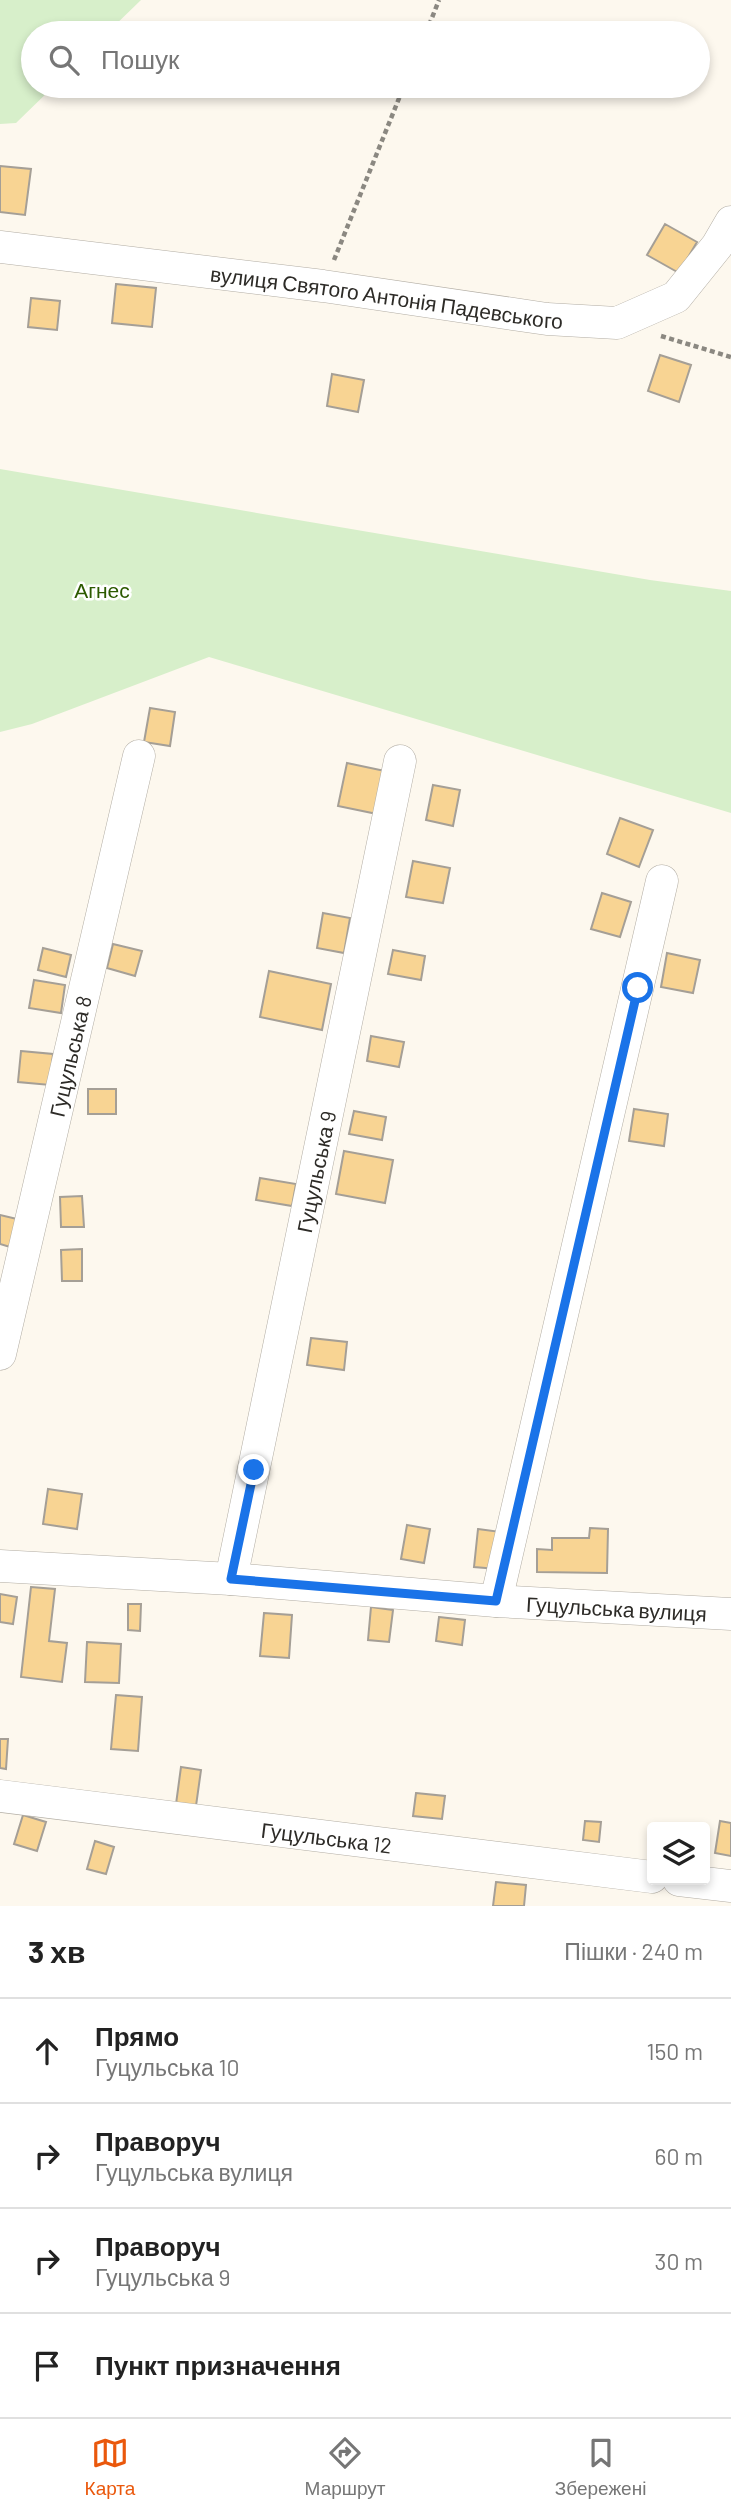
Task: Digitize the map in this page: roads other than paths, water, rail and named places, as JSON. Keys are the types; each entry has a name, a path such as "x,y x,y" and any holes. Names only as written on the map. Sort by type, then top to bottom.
{"street":[{"name":"вулиця Святого Антонія Падевського","path":"0,247 323,286 547,319 617,323 676,297 717,246 731,222"},
{"name":"Гуцульська 8","path":"0,1354 139,756"},
{"name":"Гуцульська 9","path":"231,1579 400,761"},
{"path":"496,1601 662,881"},
{"name":"Гуцульська вулиця","path":"0,1566 231,1579 496,1601 731,1614"},
{"name":"Гуцульська 12","path":"0,1796 647,1876"},
{"path":"710,1884 731,1886"}],"park label":[{"name":"Агнес","path":"102,589"}]}
